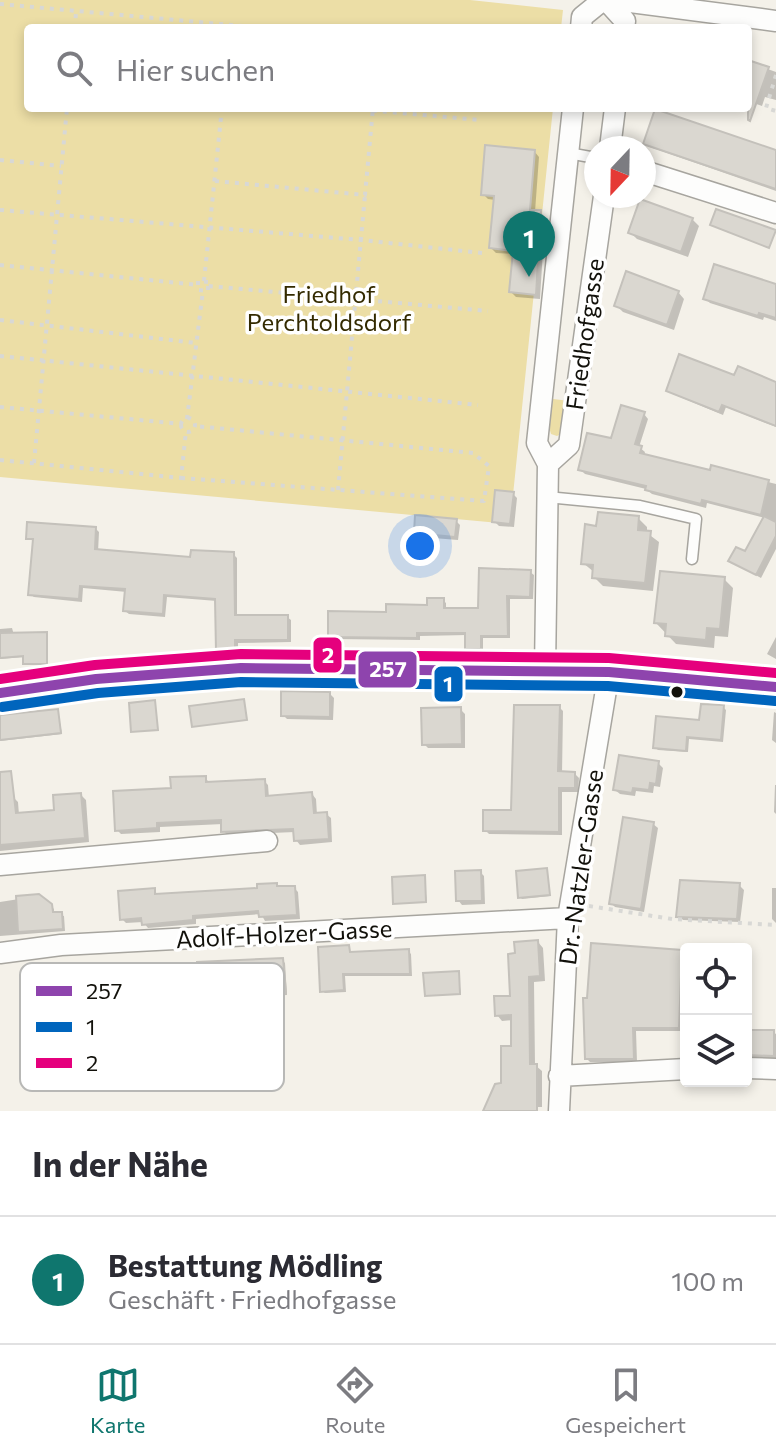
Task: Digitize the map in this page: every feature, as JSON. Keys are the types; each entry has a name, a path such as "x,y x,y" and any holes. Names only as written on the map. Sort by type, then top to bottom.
{"street":[{"path":"581,24 582,17 604,0 625,24"},
{"path":"615,0 776,21"},
{"name":"Friedhofgasse","path":"545,670 548,464 537,443 573,112"},
{"path":"612,136 614,112"},
{"path":"656,175 776,213"},
{"name":"Friedhofgasse","path":"548,464 569,445 602,208"},
{"path":"0,693 96,679 241,668 609,672 776,687"},
{"name":"Dr.-Natzler-Gasse","path":"559,1111 569,910 609,672"},
{"path":"0,865 267,841"},
{"name":"Adolf-Holzer-Gasse","path":"0,953 61,945 569,910"},
{"path":"752,1068 776,1069"},
{"path":"559,1076 680,1069"}],"lane":[{"path":"568,153 584,156"},
{"path":"547,497 640,506 696,519 692,559"}],"path":[{"path":"0,4 209,24"},
{"path":"75,24 76,11"},
{"path":"776,75 766,108 776,111"},
{"path":"34,463 67,112"},
{"path":"187,419 205,286 222,112"},
{"path":"338,490 373,112"},
{"path":"402,112 480,120"},
{"path":"0,160 62,166"},
{"path":"215,181 365,195"},
{"path":"0,210 482,253"},
{"path":"0,265 198,285 198,290 205,286 488,311"},
{"path":"0,320 196,343"},
{"path":"0,356 478,405"},
{"path":"0,407 182,424"},
{"path":"182,419 196,420 195,431 181,430 182,424 182,419"},
{"path":"0,460 181,478 484,501 489,466 473,453 195,426"},
{"path":"181,478 186,431"},
{"path":"569,910 776,925"}],"green space":[{"name":"Friedhof Perchtoldsdorf","path":"0,0 470,0 563,10 561,24 24,24 24,112 553,112 510,524 0,477"},
{"path":"553,399 570,401 563,433 557,436 551,434 549,427"}],"building":[{"path":"752,61 769,67 750,121 748,112 752,112"},
{"path":"654,112 664,112 776,150 776,189 656,148 656,136 646,136"},
{"path":"485,145 535,150 530,210 541,210 536,295 509,292 513,251 489,248 494,196 481,195"},
{"path":"656,205 693,218 681,252 628,233 637,208 656,208"},
{"path":"716,209 776,230 769,248 710,225"},
{"path":"714,264 776,284 776,318 759,313 758,316 703,299"},
{"path":"626,271 679,291 667,325 614,306"},
{"path":"679,354 734,375 738,366 776,382 776,426 722,405 719,412 666,391"},
{"path":"621,405 645,412 635,444 642,446 640,453 710,470 711,465 769,480 761,515 702,500 701,504 645,490 646,486 578,470 587,433 611,438"},
{"path":"495,490 514,492 510,524 492,522"},
{"path":"598,512 639,516 638,530 651,531 645,583 592,578 593,565 581,564 585,524 596,526"},
{"path":"415,515 457,519 455,537 414,533"},
{"path":"764,516 776,522 776,536 756,575 728,561 736,547 745,551"},
{"path":"27,522 96,527 95,549 190,557 191,550 234,552 235,615 288,615 288,640 235,640 235,651 216,651 215,599 164,595 163,614 123,611 125,589 80,586 79,599 28,595 33,539 26,539"},
{"path":"479,568 531,570 530,597 507,596 508,636 481,636 481,649 465,649 465,633 417,633 417,638 328,637 328,611 386,612 386,604 427,605 427,598 444,598 444,608 478,608"},
{"path":"660,571 725,577 720,629 707,628 706,640 665,636 666,624 654,623"},
{"path":"47,632 47,664 23,664 23,656 0,658 0,633"},
{"path":"281,691 330,692 330,717 281,716"},
{"path":"244,699 247,720 192,727 189,706"},
{"path":"155,700 158,730 131,732 129,703"},
{"path":"701,704 724,705 721,740 687,737 686,751 653,748 656,716 699,720"},
{"path":"514,705 560,705 558,771 575,772 575,788 559,788 559,832 483,831 483,810 511,810"},
{"path":"461,707 462,744 422,745 421,708"},
{"path":"58,709 61,733 0,740 0,715"},
{"path":"619,755 659,761 656,784 650,783 649,790 633,788 632,793 613,790"},
{"path":"11,771 16,813 54,810 53,795 81,793 85,838 0,845 0,772"},
{"path":"206,776 206,782 265,779 266,796 312,792 314,813 327,812 329,839 294,841 293,829 221,832 221,820 157,823 157,828 115,831 113,791 171,788 170,777"},
{"path":"623,817 654,822 641,909 609,904"},
{"path":"547,868 550,895 518,898 516,871"},
{"path":"481,870 482,901 456,901 455,871"},
{"path":"425,875 426,902 393,904 392,877"},
{"path":"680,880 740,883 737,919 676,917"},
{"path":"277,883 277,886 295,886 297,915 259,917 258,911 193,916 193,920 142,925 141,918 120,920 118,891 155,888 155,894 257,888 257,884"},
{"path":"39,894 52,904 53,912 62,912 63,929 18,932 16,896"},
{"path":"538,940 540,976 529,977 530,1064 537,1064 537,1111 483,1111 495,1084 501,1083 501,1046 511,1046 511,1015 495,1016 494,996 510,996 508,954 515,953 514,942"},
{"path":"591,943 680,950 679,1028 633,1028 634,1059 585,1059 583,998 587,998"},
{"path":"349,945 350,952 409,949 410,974 343,974 344,990 320,992 318,947"},
{"path":"283,958 283,963 197,963"},
{"path":"459,971 460,994 425,996 423,973"},
{"path":"752,1030 774,1030 774,1056 752,1055"}],"transit line":[{"name":"2","path":"0,679 95,665 241,654 609,658 776,673"},
{"name":"257","path":"0,693 96,679 241,668 609,672 776,687"},
{"name":"1","path":"2,707 98,693 241,682 608,686 775,701"}],"place":[{"name":"Bestattung Mödling","path":"529,277"}]}
